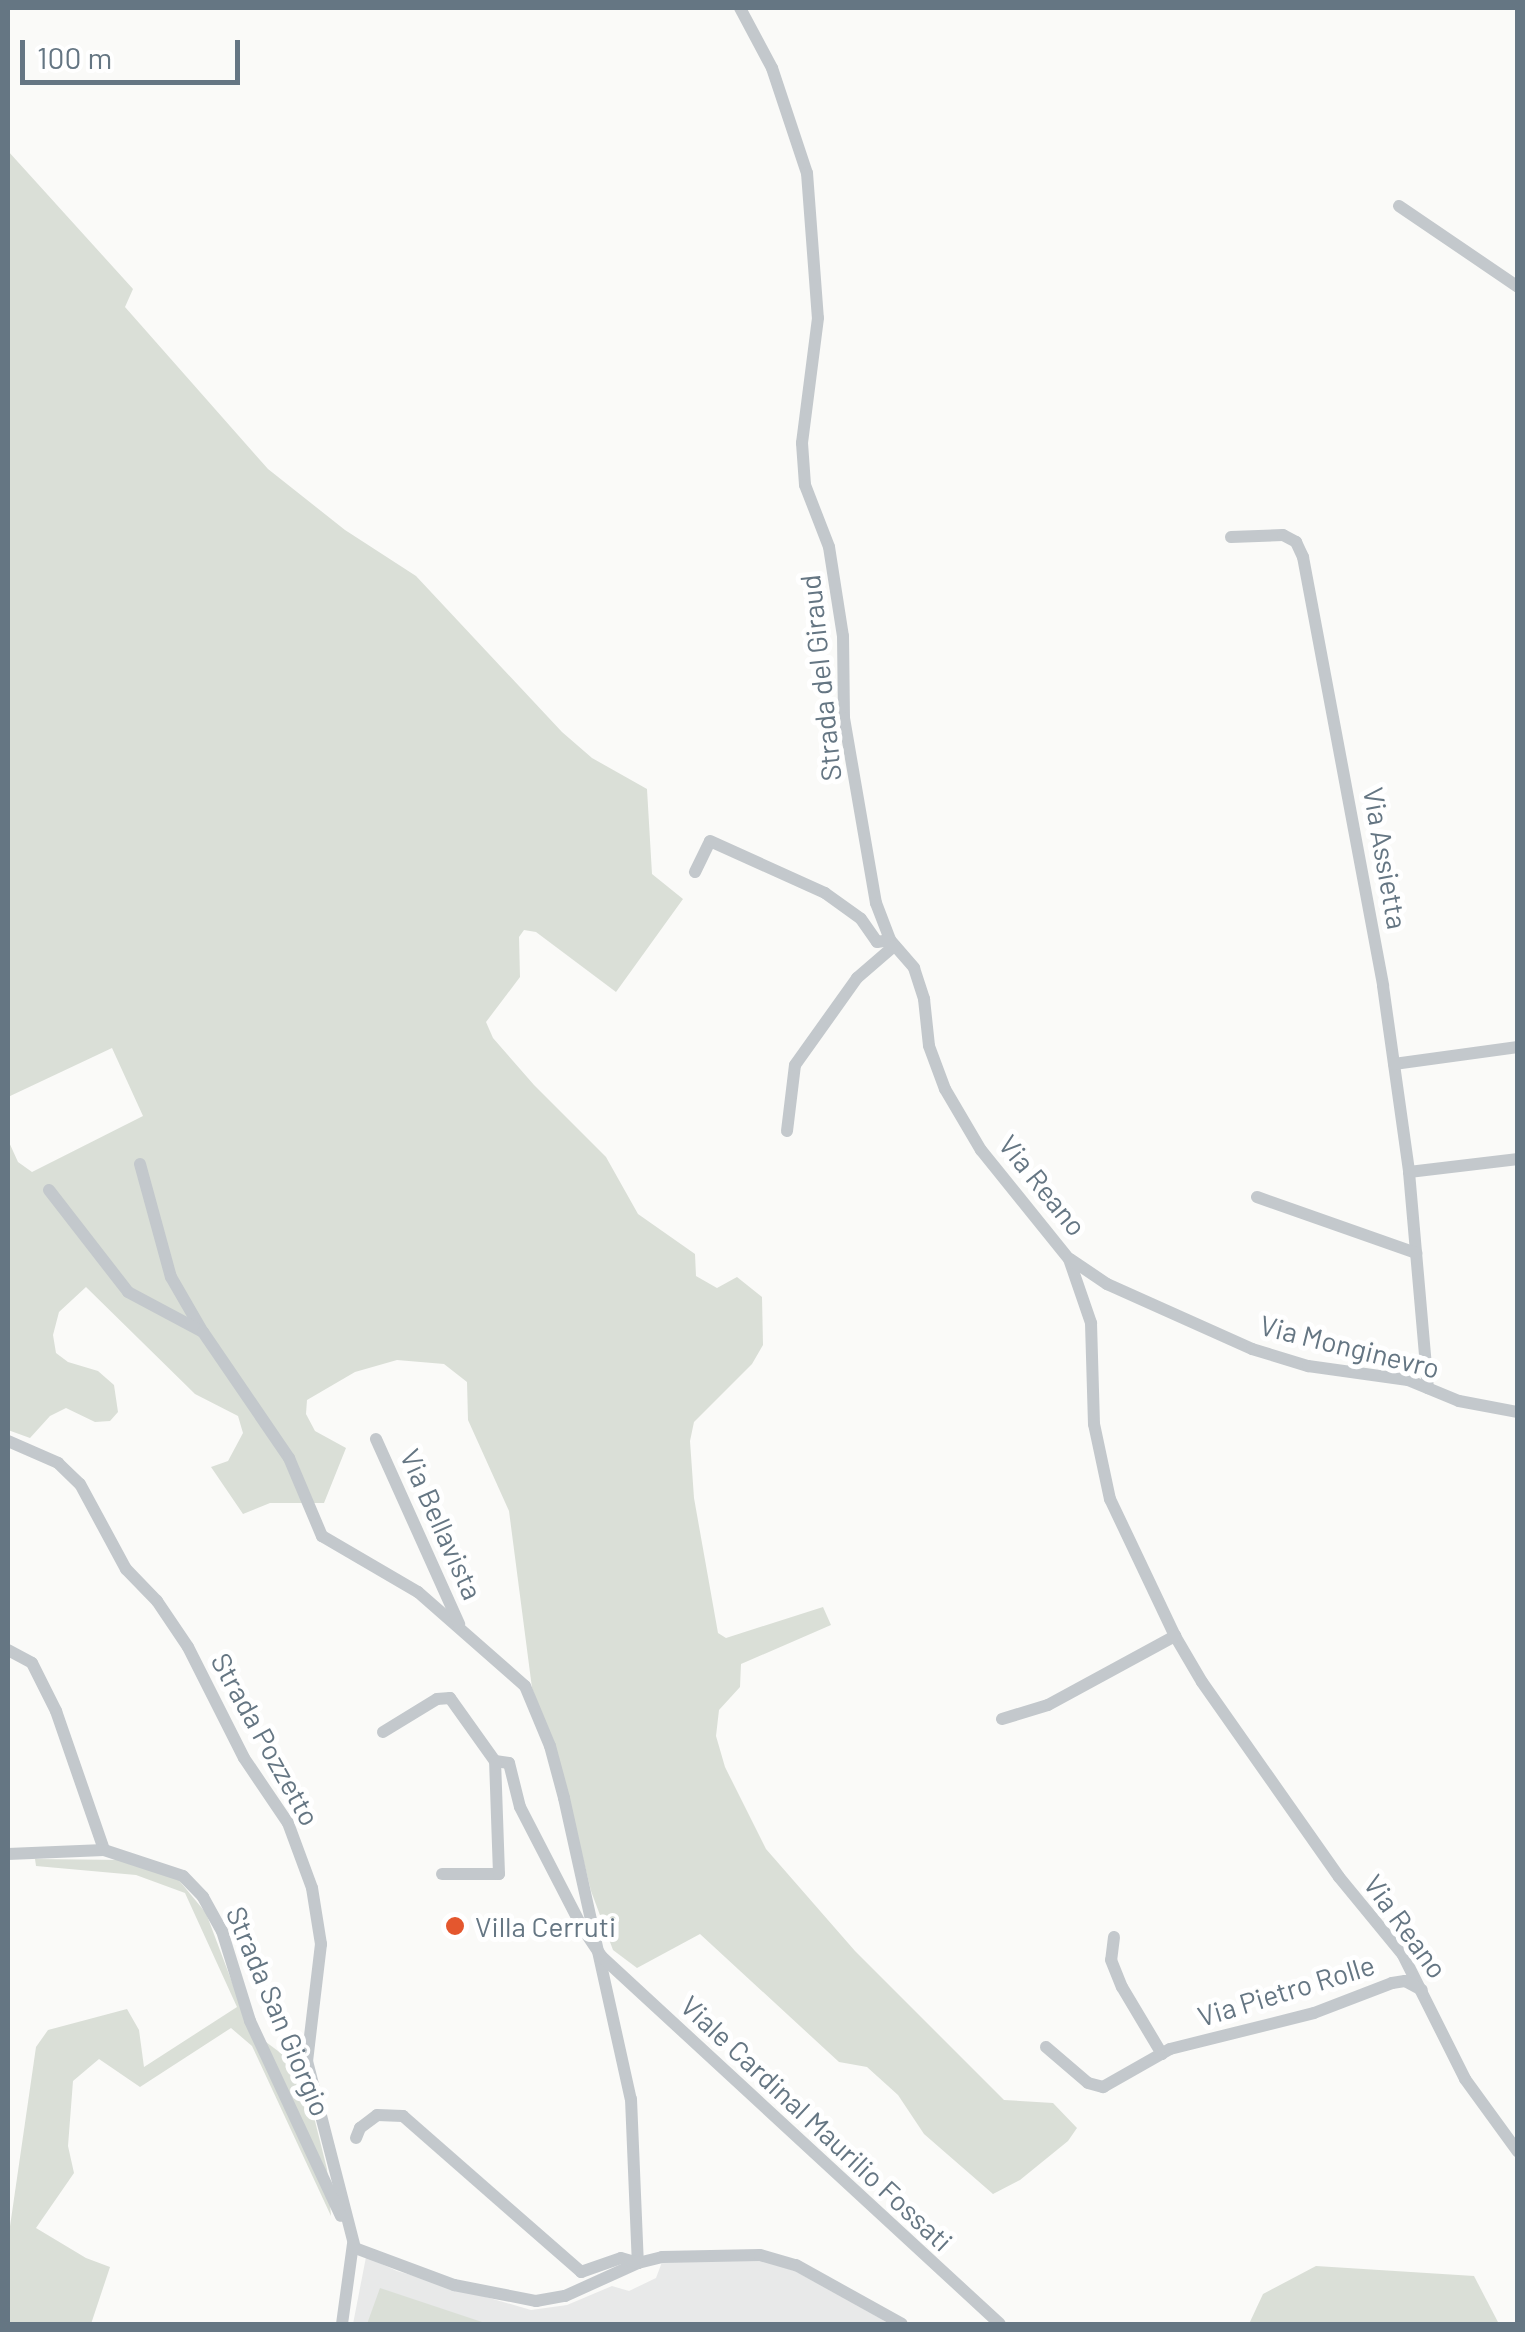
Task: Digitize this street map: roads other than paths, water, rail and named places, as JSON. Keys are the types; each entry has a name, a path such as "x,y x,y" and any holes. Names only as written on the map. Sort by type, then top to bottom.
{"street":[{"name":"Strada del Giraud","path":"740,8 772,68 807,173 818,318 802,443 805,484 829,547 843,636 844,718 876,903 892,943"},
{"path":"1399,206 1518,287"},
{"name":"Via Assietta","path":"1231,537 1283,534 1296,542 1303,557 1358,842 1394,1064 1409,1172 1428,1388"},
{"name":"Via Reano","path":"695,872 710,841 825,893 861,919 877,942 892,943 914,968 924,1000 929,1046 945,1088 981,1150 1069,1258 1091,1323 1094,1424 1110,1499 1176,1636 1202,1682 1424,1991 1464,2079 1518,2152"},
{"path":"787,1131 795,1065 857,978 892,943"},
{"path":"1394,1064 1518,1046"},
{"path":"1409,1172 1518,1159"},
{"name":"Via Bellavista","path":"140,1164 172,1277 203,1332 289,1458 322,1536 418,1592 525,1686 550,1746 602,1957"},
{"name":"Via Bellavista","path":"49,1190 128,1292 203,1332"},
{"path":"1257,1197 1416,1253"},
{"name":"Via Monginevro","path":"1069,1258 1107,1284 1252,1350 1308,1366 1408,1380 1459,1401 1518,1412"},
{"name":"Via Bellavista","path":"376,1440 462,1630"},
{"name":"Strada Pozzetto","path":"8,1441 58,1463 80,1484 126,1569 158,1601 188,1647 244,1758 288,1823 312,1888 321,1944 306,2061 355,2248"},
{"path":"1002,1719 1048,1705 1176,1636"},
{"path":"8,1650 32,1663 56,1711 104,1850"},
{"path":"383,1732 437,1700 450,1698 495,1762 499,1874 442,1874"},
{"path":"495,1762 509,1763 520,1807 602,1957 631,2099 638,2263"},
{"name":"Strada San Giorgio","path":"8,1854 104,1850 183,1876 203,1897 222,1931 250,2021 355,2248"},
{"path":"1114,1937 1112,1960 1122,1987 1162,2054"},
{"name":"Viale Cardinal Maurilio Fossati","path":"602,1957 1000,2324"},
{"name":"Via Pietro Rolle","path":"1046,2047 1088,2083 1102,2087 1162,2054 1314,2013 1392,1983 1405,1981 1424,1991"},
{"path":"356,2138 360,2128 376,2115 403,2116 581,2272 621,2258 638,2263"},
{"path":"342,2324 355,2248 454,2285 536,2301 564,2296 638,2263 700,2254 760,2254 796,2265 902,2324"}],"place":[{"name":"Villa Cerruti","path":"455,1926"}]}
